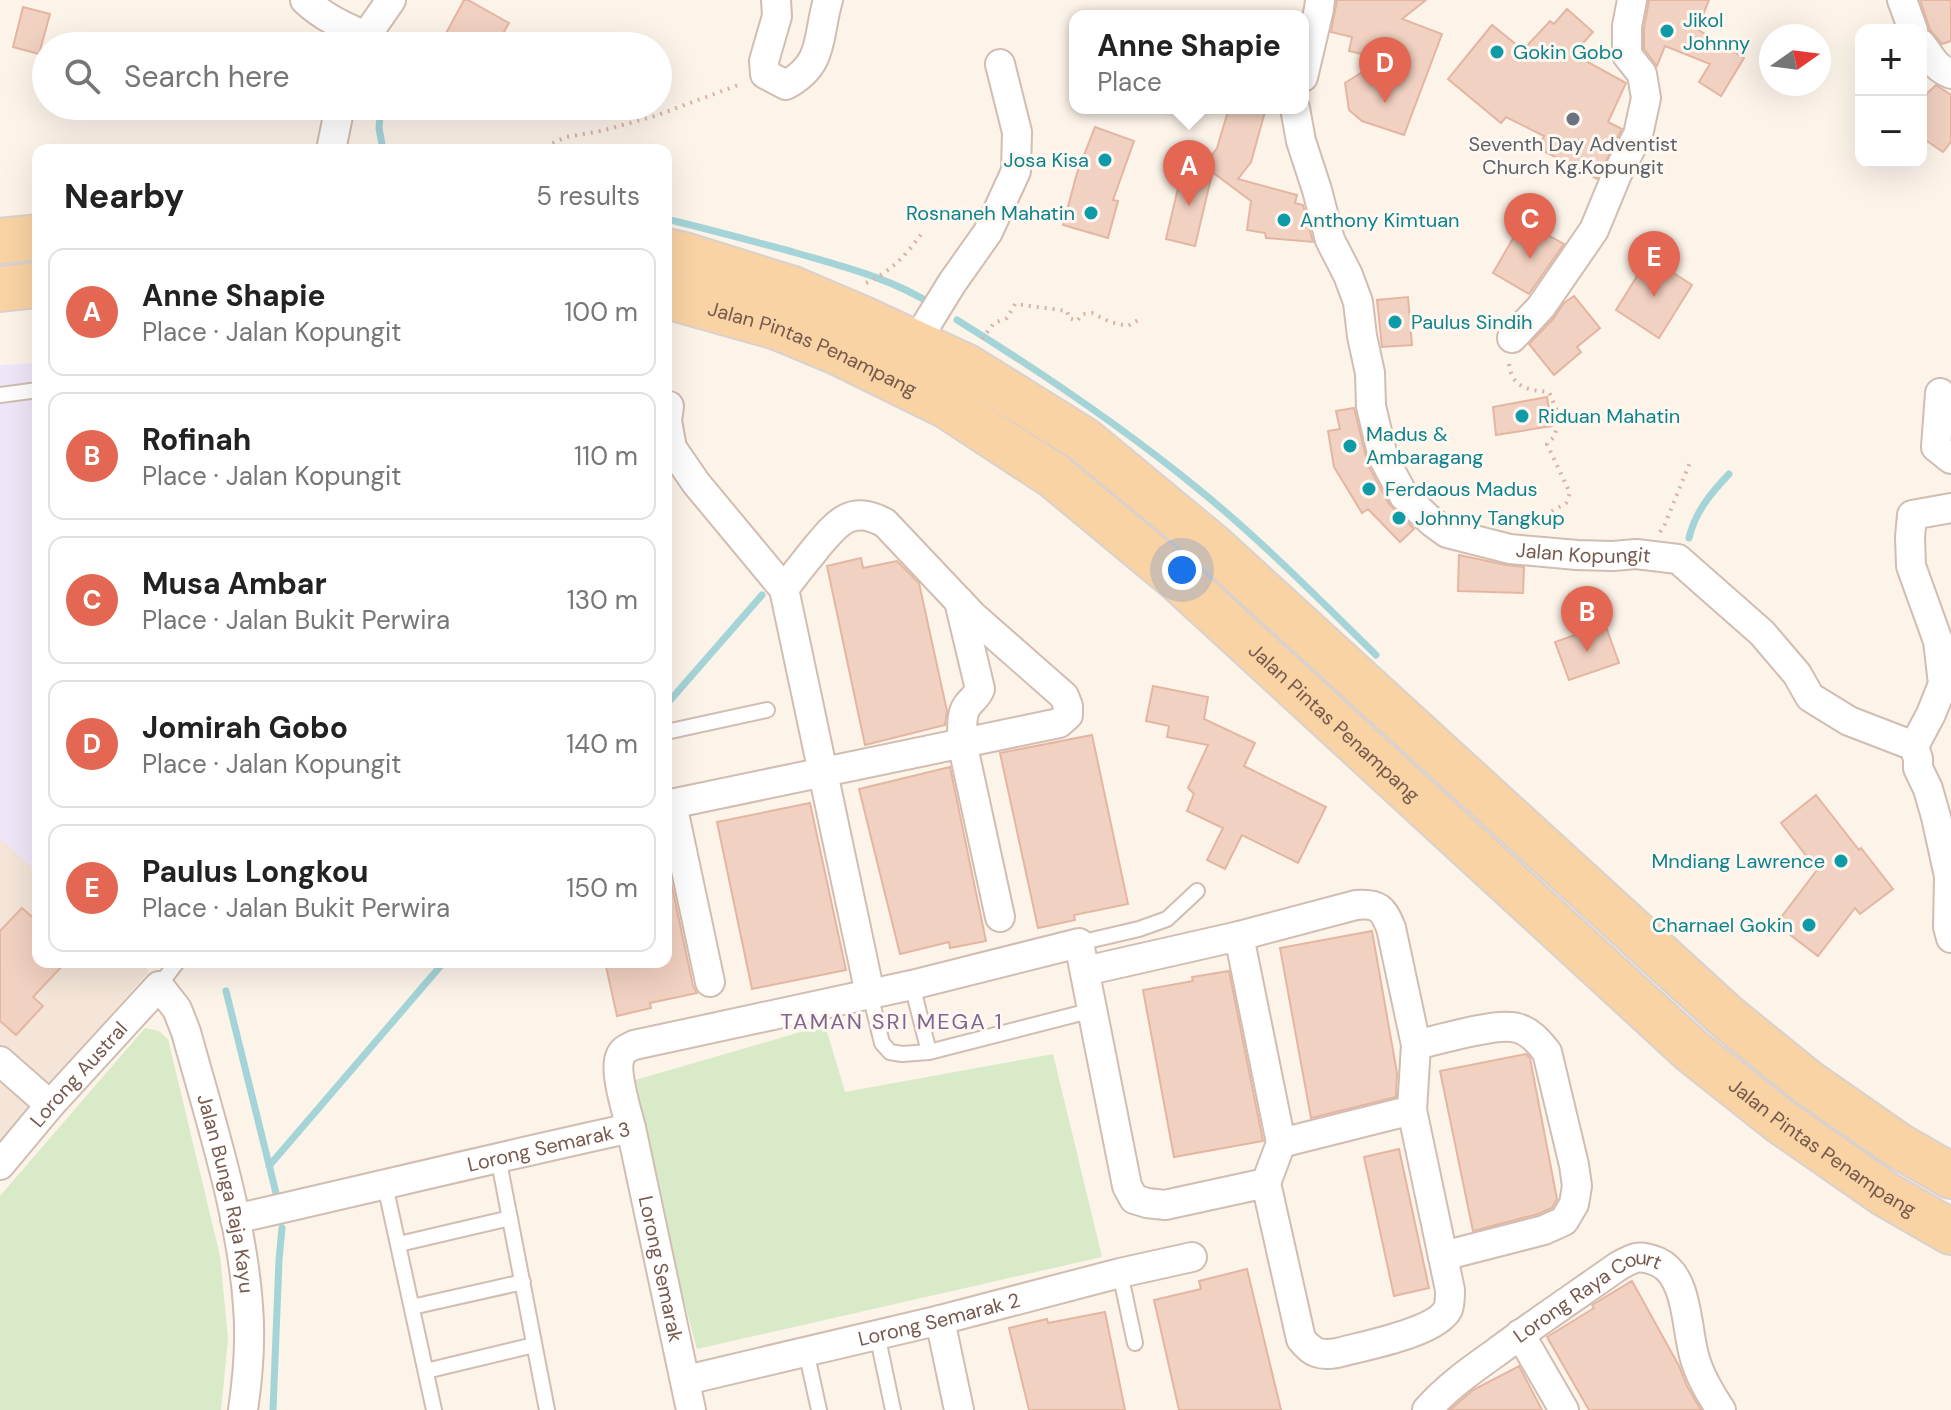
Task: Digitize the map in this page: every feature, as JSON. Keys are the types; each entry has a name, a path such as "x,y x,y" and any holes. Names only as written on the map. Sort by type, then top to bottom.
{"main road":[{"path":"0,241 32,238"},
{"path":"672,253 793,289 915,343 967,367 1084,440 1212,546 1727,1017 1795,1073 1899,1146 1951,1176"},
{"path":"0,289 32,286"},
{"name":"Jalan Pintas Penampang","path":"672,298 777,327 835,351 947,406 1054,476 1177,578 1693,1052 1780,1121 1885,1194 1951,1232"},
{"path":"1476,854 1508,816"}],"street":[{"path":"305,0 349,32"},
{"path":"370,32 391,0"},
{"path":"776,0 777,16 764,61 765,74 786,85 807,72 817,52 828,0"},
{"path":"1309,52 1320,0"},
{"path":"1512,338 1541,307 1594,230 1618,172 1638,135 1646,98 1642,74 1627,55 1627,26 1632,0"},
{"path":"1902,0 1911,24"},
{"path":"1927,52 1937,68 1951,74"},
{"path":"915,343 988,232 1016,171 1017,132 1000,64"},
{"name":"Jalan Kopungit","path":"1296,114 1330,240 1358,302 1370,373 1371,406 1383,457 1404,496 1447,533 1510,549 1577,555 1636,554 1678,559 1762,633 1797,674 1810,697 1849,721 1914,746"},
{"path":"332,144 337,120"},
{"path":"1940,393 1936,447 1951,459"},
{"path":"672,448 696,483 784,589 870,994 1079,943 1127,1186 1134,1199 1165,1205 1266,1183"},
{"path":"1951,508 1912,515 1910,537 1911,566 1938,641 1943,684 1914,746 1918,768 1936,817 1949,876 1948,927 1951,938"},
{"path":"672,804 1059,723 1068,715 1064,696 959,600 885,523 873,516 845,518 833,527 784,589"},
{"path":"959,600 980,689 963,715 962,742 1000,917"},
{"path":"672,818 710,982"},
{"path":"1085,971 1239,936 1356,905 1377,906 1385,914 1391,928 1416,1045 1412,1110 1450,1290 1449,1307 1440,1320 1426,1328 1322,1355 1310,1350 1301,1339 1266,1183 1281,1143 1239,936"},
{"name":"Lorong Austral","path":"0,1165 50,1105 159,986"},
{"name":"Jalan Bunga Raja Kayu","path":"159,986 177,1009 186,1032 235,1219 249,1307 249,1354 243,1410"},
{"name":"Lorong Semarak 3","path":"235,1219 631,1128 618,1071 618,1059 624,1050 634,1045 870,994"},
{"path":"1416,1045 1498,1027 1518,1028 1535,1038 1547,1052 1577,1186 1574,1204 1564,1221 1544,1230 1443,1256"},
{"path":"0,1061 50,1105"},
{"path":"1281,1143 1412,1110"},
{"name":"Lorong Semarak","path":"631,1128 691,1410"},
{"name":"Lorong Semarak 2","path":"686,1380 1192,1257"},
{"name":"Lorong Raya Court","path":"1427,1410 1463,1376 1520,1334 1617,1267 1641,1257 1665,1266 1677,1283 1685,1302 1695,1360 1721,1410"},
{"path":"940,1320 959,1410"},
{"path":"1520,1334 1564,1410"}],"lane":[{"path":"0,395 32,391"},
{"path":"672,731 767,710"},
{"path":"1079,943 1167,919 1197,891"},
{"path":"159,986 172,968"},
{"path":"912,985 929,1052"},
{"path":"870,994 882,1043 890,1052 902,1054 929,1052 1093,1010"},
{"path":"498,1157 547,1410"},
{"path":"385,1185 434,1410"},
{"path":"399,1244 510,1218"},
{"path":"1120,1273 1135,1343"},
{"path":"412,1307 523,1282"},
{"path":"877,1334 893,1410"},
{"path":"426,1371 534,1345"},
{"path":"806,1351 819,1410"}],"path":[{"path":"672,111 765,74"},
{"path":"551,144 566,137 641,120"},
{"path":"866,282 884,275 903,258 923,232"},
{"path":"986,333 994,323 1007,318 1015,304 1067,311 1073,321 1083,314 1092,313 1128,326 1140,319"},
{"path":"1512,338 1509,367 1512,378 1531,391 1549,392 1560,418 1554,437 1547,444 1570,493 1566,503 1525,527"},
{"path":"1636,554 1644,553 1665,524 1691,460"}],"shaded area":[{"path":"32,363 32,869 0,838 0,365"},
{"path":"0,823 32,854 32,968 146,968 149,971 0,1141"}],"green space":[{"path":"825,1025 845,1092 1053,1054 1102,1257 697,1349 625,1083"},
{"path":"145,1028 159,1031 168,1039 220,1256 228,1339 221,1410 0,1410 0,1196"}],"building":[{"path":"464,0 509,23 504,32 447,32"},
{"path":"1337,0 1426,0 1402,19 1442,34 1404,135 1362,121 1349,110 1345,83 1383,59 1349,51 1352,37 1331,32"},
{"path":"1649,0 1709,0 1697,29 1744,58 1721,96 1699,82 1710,64 1665,46 1657,66 1644,49"},
{"path":"1920,0 1951,0 1951,41 1942,44 1930,30"},
{"path":"23,7 50,14 45,32 32,32 32,52 13,47"},
{"path":"1567,9 1593,32 1573,54 1626,83 1608,122 1622,129 1597,179 1538,148 1544,136 1506,117 1501,123 1448,79 1492,25 1523,50 1550,21 1554,24"},
{"path":"1936,85 1951,95 1951,142 1943,152 1927,141 1927,93"},
{"path":"1227,114 1264,114 1251,162 1238,179 1297,195 1295,203 1303,205 1313,242 1266,238 1265,233 1247,230 1251,201 1204,166 1217,148"},
{"path":"1095,127 1134,141 1113,200 1118,201 1108,238 1063,225 1077,173"},
{"path":"1183,167 1212,174 1195,246 1166,239"},
{"path":"1523,221 1564,244 1529,294 1493,273"},
{"path":"1649,257 1692,285 1659,338 1616,310"},
{"path":"1574,296 1600,328 1577,347 1581,352 1554,375 1529,344 1564,303"},
{"name":"Paulus Sindih","path":"1408,297 1412,345 1382,347 1377,300"},
{"name":"Riduan Mahatin","path":"1547,397 1552,426 1496,435 1493,407"},
{"path":"1354,408 1368,465 1389,504 1414,529 1400,542 1368,509 1362,513 1334,467 1328,431 1340,429 1336,411"},
{"path":"1459,555 1524,567 1523,593 1458,591"},
{"path":"861,558 863,568 897,561 919,583 947,711 945,725 865,745 827,566"},
{"path":"1605,624 1619,663 1569,680 1555,642"},
{"path":"1153,686 1208,697 1204,719 1255,743 1244,766 1326,807 1298,863 1242,835 1225,869 1207,860 1223,828 1187,811 1194,794 1188,788 1208,745 1167,737 1169,726 1146,721"},
{"path":"1092,735 1128,904 1074,915 1075,920 1038,928 1000,753"},
{"path":"950,767 986,941 950,948 949,942 900,954 859,789"},
{"path":"1816,795 1893,889 1860,914 1855,908 1818,956 1776,924 1817,870 1781,823"},
{"path":"810,803 846,970 752,989 717,822"},
{"path":"672,887 697,993 650,1003 651,1008 617,1016 606,968 672,968"},
{"path":"22,908 32,917 32,968 60,968 33,997 43,1006 16,1035 0,1021 0,931"},
{"path":"1372,931 1397,1073 1396,1097 1311,1118 1280,948"},
{"path":"1229,971 1263,1141 1174,1157 1143,990"},
{"path":"1526,1054 1530,1058 1557,1199 1552,1208 1538,1214 1473,1231 1440,1071"},
{"path":"1399,1149 1429,1288 1394,1296 1364,1157"},
{"path":"1247,1269 1281,1410 1179,1410 1154,1300 1201,1289 1199,1281"},
{"path":"1632,1281 1701,1410 1589,1410 1547,1337"},
{"path":"1105,1312 1125,1410 1029,1410 1009,1328 1047,1319 1048,1323"},
{"path":"1519,1366 1542,1410 1450,1410 1473,1390"}],"waterway":[{"path":"380,120 382,144"},
{"path":"672,221 847,268 900,287 933,305"},
{"path":"957,320 1080,400 1197,488 1266,548 1376,655"},
{"path":"1689,538 1704,503 1729,474"},
{"path":"672,698 762,595"},
{"path":"269,1166 439,968"},
{"path":"226,991 277,1197"},
{"path":"273,1410 282,1228"}],"place":[{"name":"Jikol Johnny","path":"1667,31"},
{"name":"Gokin Gobo","path":"1497,52"},
{"name":"Jomirah Gobo","path":"1385,103"},
{"name":"Seventh Day Adventist Church Kg.Kopungit","path":"1573,119"},
{"name":"Josa Kisa","path":"1105,160"},
{"name":"Anne Shapie","path":"1189,206"},
{"name":"Rosnaneh Mahatin","path":"1091,213"},
{"name":"Anthony Kimtuan","path":"1284,220"},
{"name":"Musa Ambar","path":"1530,259"},
{"name":"Paulus Longkou","path":"1654,297"},
{"name":"Paulus Sindih","path":"1395,322"},
{"name":"Riduan Mahatin","path":"1522,416"},
{"name":"Madus & Ambaragang","path":"1350,446"},
{"name":"Ferdaous Madus","path":"1369,489"},
{"name":"Johnny Tangkup","path":"1399,518"},
{"name":"Rofinah","path":"1587,652"},
{"name":"Mndiang Lawrence","path":"1841,861"},
{"name":"Charnael Gokin","path":"1809,925"}],"district":[{"name":"TAMAN SRI MEGA 1","path":"892,1021"}]}
